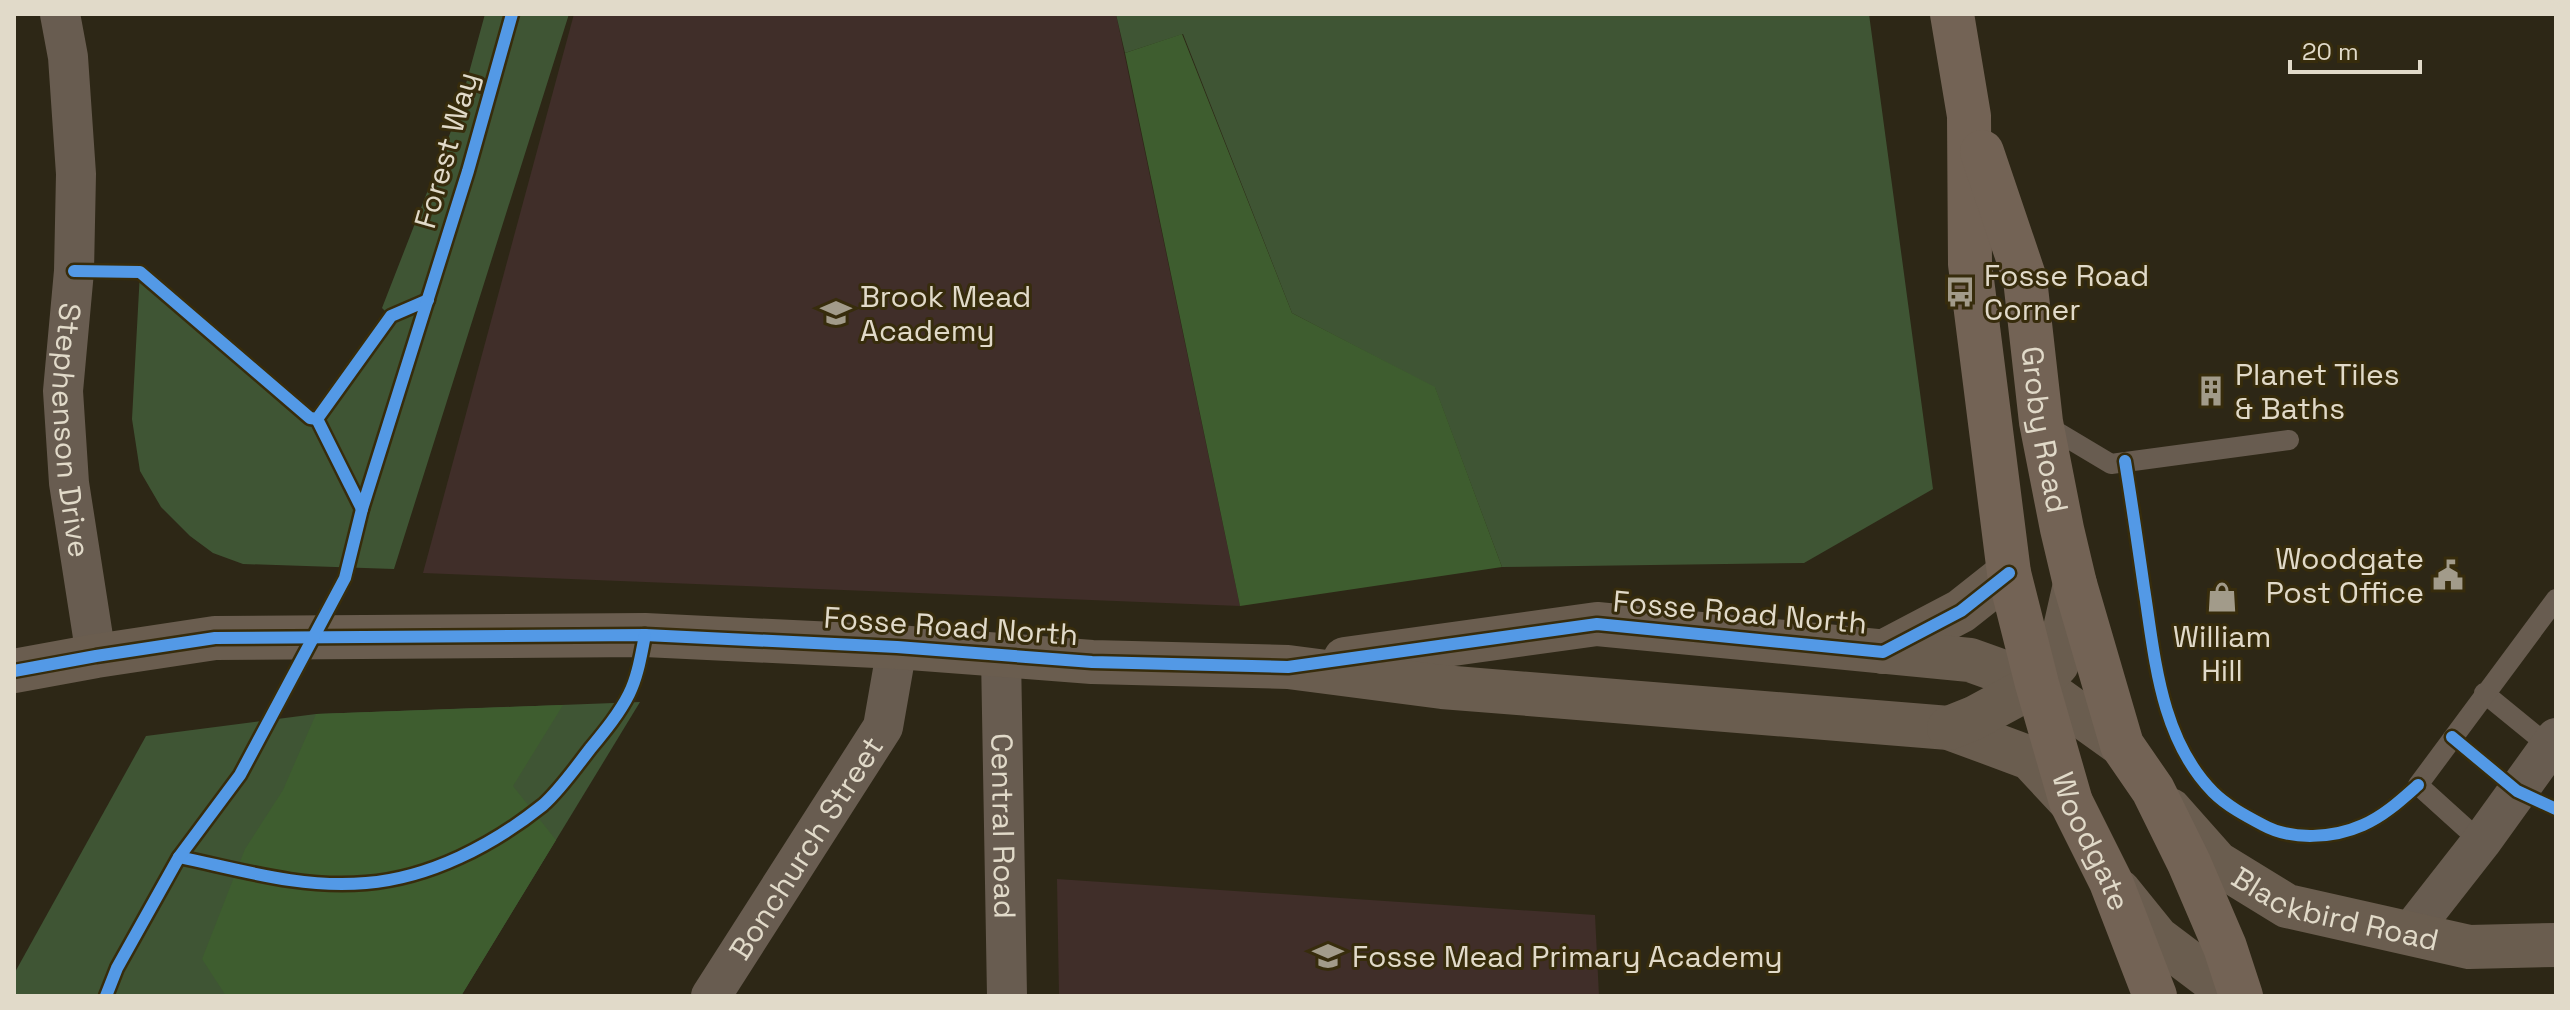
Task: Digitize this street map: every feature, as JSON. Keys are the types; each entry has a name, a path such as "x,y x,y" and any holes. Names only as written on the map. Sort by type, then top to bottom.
{"main road":[{"name":"Groby Road","path":"1952,14 1969,116 1970,264 2009,573 2037,684"},
{"name":"Groby Road","path":"1969,116 2025,279 2041,422 2075,584 2122,745"},
{"name":"Woodgate","path":"2037,684 2071,802 2111,882 2155,996"},
{"path":"2122,745 2153,790 2195,877 2225,947 2241,996"}],"street":[{"name":"Stephenson Drive","path":"60,14 68,57 76,174 74,271 63,391 69,483 96,656"},
{"path":"1883,652 1961,611 2009,573"},
{"path":"1949,728 2037,684 2057,664 2075,584"},
{"name":"Fosse Road North","path":"1288,667 1597,624 1970,660 2037,684 2122,745"},
{"name":"Fosse Road North","path":"14,671 215,638 645,635 897,647 1092,662 1288,667 1442,687 1949,728 2030,758 2071,802"},
{"name":"Bonchurch Street","path":"711,996 883,727 897,647"},
{"name":"Central Road","path":"1001,656 1007,996"},
{"path":"2409,934 2481,842 2552,742"},
{"name":"Blackbird Road","path":"2153,790 2217,863 2287,906 2469,947 2556,945"},
{"path":"2111,882 2157,938 2234,996"}],"lane":[{"path":"2041,422 2111,464 2289,440"},
{"path":"2481,842 2418,785 2556,599"},
{"path":"2484,693 2552,742"}],"shaded area":[{"name":"Brook Mead Academy","path":"574,14 1116,14 1240,606 423,573"},
{"name":"Fosse Mead Primary Academy","path":"1057,879 1595,915 1599,996 1059,996"}],"green space":[{"path":"485,14 569,14 394,569 243,564 213,553 190,536 161,507 140,471 132,419 140,272 310,418 317,418 390,316 382,308 458,113"},
{"path":"1116,14 1869,14 1933,489 1804,563 1502,567 1435,388 1292,313 1183,34 1125,53"},
{"path":"1182,34 1292,313 1435,387 1502,567 1240,606 1125,53"},
{"path":"640,702 461,996 14,996 14,974 146,736 316,714"},
{"path":"563,705 513,786 556,840 461,996 226,996 202,959 245,849 283,790 316,714"}],"cycle path":[{"name":"Forest Way","path":"106,996 117,968 179,857 240,775 345,578 362,509 468,171 512,14"},
{"path":"74,271 140,272 310,418 317,419 391,316 428,300"},
{"path":"317,419 362,509"},
{"path":"2125,461 2163,696 2181,747 2195,771 2213,792 2224,802 2274,830 2313,836 2339,833 2371,821 2418,785"},
{"path":"14,671 215,638 645,635 897,647 1092,662 1288,667 1597,624 1883,652 1961,611 2009,573"},
{"path":"179,857 295,881 342,884 390,880 460,857 524,820 562,785 625,701 637,673 645,635"},
{"path":"2452,737 2517,791 2556,809"}],"place":[{"name":"Fosse Road Corner","path":"1960,292"},
{"name":"Brook Mead Academy","path":"836,313"},
{"name":"Planet Tiles & Baths","path":"2211,391"},
{"name":"Woodgate Post Office","path":"2448,575"},
{"name":"William Hill","path":"2222,597"},
{"name":"Fosse Mead Primary Academy","path":"1328,956"}]}
